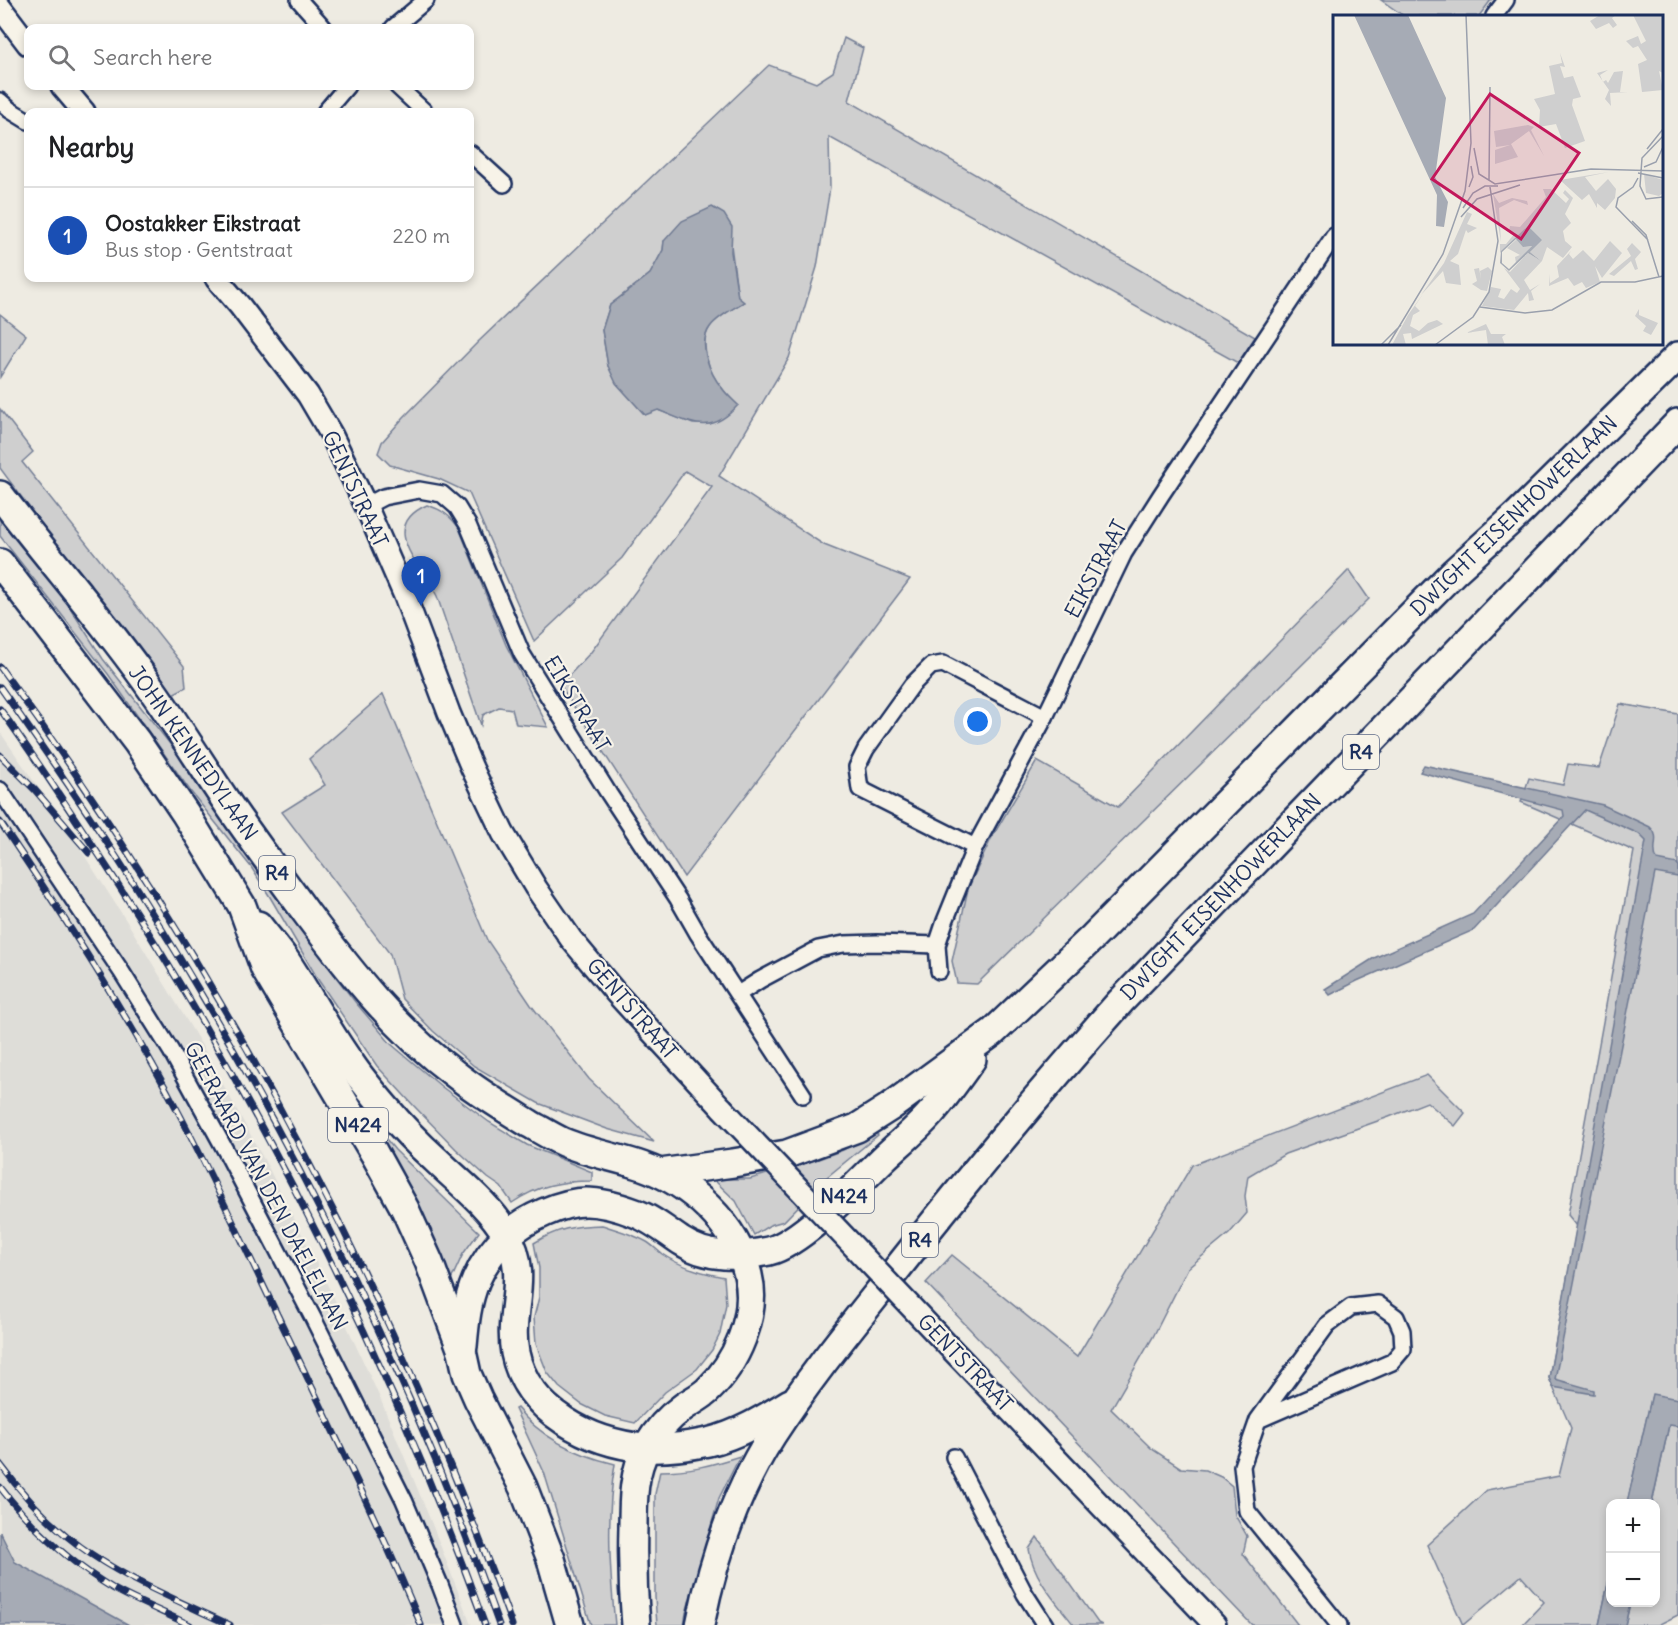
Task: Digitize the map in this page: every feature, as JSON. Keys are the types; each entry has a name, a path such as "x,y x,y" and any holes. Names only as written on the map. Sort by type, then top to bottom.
{"highway":[{"name":"DWIGHT EISENHOWERLAAN","path":"993,1032 1093,937 1454,572 1518,514 1678,356"},
{"name":"DWIGHT EISENHOWERLAAN","path":"700,1625 717,1554 732,1514 744,1486 771,1437 796,1400 926,1232 1047,1084 1121,1001 1678,423"},
{"name":"JOHN KENNEDYLAAN","path":"0,495 152,690 237,817 332,947 363,987 406,1033 452,1072 495,1103 561,1141 601,1156 660,1173 689,1191 711,1208 742,1256 749,1277 751,1296 746,1327 736,1354 721,1376 704,1394 681,1408 662,1425 647,1448 638,1470 633,1490 632,1570 636,1625"},
{"name":"JOHN KENNEDYLAAN","path":"0,563 137,742 185,813 242,906 265,969 405,1209 429,1262 462,1350 467,1374 523,1487 551,1559 570,1625"},
{"name":"DWIGHT EISENHOWERLAAN","path":"242,906 285,960 352,1066 386,1108 432,1157 481,1202 508,1235 517,1259 518,1291 513,1327 515,1354 523,1376 539,1401 557,1416 581,1430 607,1441 647,1448 684,1446 736,1433 796,1400"},
{"name":"JOHN KENNEDYLAAN","path":"660,1173 788,1154 857,1128 890,1107 993,1032"},
{"name":"JOHN KENNEDYLAAN","path":"462,1350 468,1304 477,1278 490,1255 508,1235 524,1223 563,1206 585,1202 610,1205 637,1213 683,1242 718,1256 742,1256 772,1250 794,1240 814,1223 931,1113 993,1032"}],"street":[{"path":"299,0 320,24"},
{"path":"398,24 426,0"},
{"path":"1495,15 1506,0"},
{"path":"0,7 24,39"},
{"path":"65,90 81,108"},
{"path":"328,108 344,90"},
{"path":"401,90 421,108"},
{"path":"0,101 24,119"},
{"path":"474,157 504,184"},
{"name":"EIKSTRAAT","path":"939,971 937,945 975,847 1046,717 1124,553 1333,239"},
{"name":"GENTSTRAAT","path":"219,282 308,395 331,434 366,506 405,596 472,768 503,833 536,888 571,939 623,1001 722,1107 1215,1625"},
{"name":"EIKSTRAAT","path":"366,506 383,497 419,490 442,494 458,507 468,525 522,654 802,1095"},
{"path":"975,847 860,789 857,767 866,749 912,685 931,666 943,664 1046,717"},
{"name":"GEERAARD VAN DEN DAELELAAN","path":"0,790 171,1051 228,1155 314,1318 404,1500 455,1625"},
{"path":"738,994 818,949 855,943 937,945"},
{"path":"1258,1420 1392,1362 1403,1349 1402,1331 1396,1317 1378,1305 1351,1307 1327,1325 1258,1420 1242,1466 1247,1510 1339,1625"},
{"path":"954,1457 1025,1594 1045,1625"}],"shaded area":[{"path":"1381,0 1491,0 1480,15 1403,15"},
{"path":"844,38 863,48 849,101 1255,337 1238,363 829,137 830,188 817,267 789,358 719,476 824,545 910,579 684,877 560,685 591,652 712,487 685,471 622,558 534,641 469,493 439,479 390,465 378,453 382,442 404,417 478,342 769,65 816,83 833,72","holes":["664,241 731,245 738,298 743,302 710,327 705,350 718,382 738,405 710,424 693,424 658,410 608,366 602,330 610,305 650,274 663,250"]},
{"path":"712,207 724,214 732,227 731,252 738,297 744,302 713,323 706,334 705,350 718,382 738,405 728,415 709,424 691,423 658,410 645,415 616,383 608,366 602,330 610,305 650,274 663,250 664,241 682,221"},
{"path":"0,314 26,335 0,377"},
{"path":"0,409 33,452 22,462 184,666 186,687 169,696 0,468"},
{"path":"427,505 445,514 459,528 506,645 548,727 516,724 512,709 499,707 483,715 481,725 437,596 414,560 404,536 405,524 412,514"},
{"path":"0,517 56,586 103,659 181,758 336,977 391,1044 442,1087 489,1122 527,1145 592,1172 592,1181 551,1185 531,1192 512,1203 501,1187 456,1149 377,1066 319,981 251,867 191,792 108,674 0,536"},
{"path":"1349,570 1369,599 977,984 957,983 952,961 968,889 991,839 1037,761 1118,807"},
{"path":"383,694 487,940 531,1005 589,1079 654,1142 607,1129 538,1103 474,1066 433,1031 402,999 390,954 282,812 325,785 309,759"},
{"path":"1620,704 1678,714 1678,1399 1652,1395 1628,1499 1606,1499 1606,1593 1599,1625 1522,1625 1544,1602 1521,1576 1463,1625 1427,1545 1487,1490 1559,1476 1571,1428 1549,1378 1577,1226 1568,1215 1634,851 1521,802 1529,778 1563,785 1568,764 1599,768"},
{"path":"0,732 129,925 201,1044 268,1167 334,1298 380,1398 471,1625 129,1625 15,1562 0,1532"},
{"path":"1424,765 1603,805 1650,827 1656,839 1657,860 1678,864 1678,877 1655,873 1555,1379 1594,1390 1594,1394 1553,1387 1549,1378 1646,841 1639,834 1585,810 1474,930 1330,995 1325,989 1374,958 1473,914 1564,816 1563,810 1420,772"},
{"path":"1427,1075 1465,1113 1455,1126 1427,1102 1285,1154 1248,1176 1245,1196 1247,1213 1229,1234 1188,1268 1153,1337 1111,1409 1152,1449 1181,1468 1205,1470 1221,1477 1232,1486 1235,1515 1247,1536 1243,1554 1298,1625 1252,1625 926,1283 952,1255 1077,1357 1192,1165"},
{"path":"374,1124 395,1150 479,1232 463,1254 451,1280 430,1229 410,1189 371,1126"},
{"path":"874,1132 878,1135 827,1177 784,1221 770,1225 754,1235 736,1201 713,1179 750,1179 813,1161 843,1150"},
{"path":"602,1225 642,1239 669,1259 684,1266 724,1277 726,1304 720,1334 712,1350 697,1369 665,1392 635,1423 605,1416 581,1404 559,1387 547,1372 536,1344 534,1317 539,1297 539,1268 534,1243 566,1229"},
{"path":"1652,1394 1678,1399 1678,1426 1669,1425 1653,1499 1628,1499"},
{"path":"517,1408 538,1429 561,1444 587,1456 615,1464 610,1504 610,1565 615,1625 591,1625 544,1472 515,1409"},
{"path":"1669,1425 1678,1426 1678,1615 1658,1625 1625,1625 1629,1607 1660,1607 1660,1499 1653,1499"},
{"path":"740,1456 719,1498 684,1625 657,1625 655,1494 660,1471 701,1467"},
{"path":"0,1532 15,1562 129,1625 0,1625"},
{"path":"1037,1537 1098,1623 1102,1625 1074,1625 1053,1599 1031,1560 1029,1549"},
{"path":"1606,1593 1606,1607 1629,1607 1625,1625 1599,1625"}],"railway":[{"path":"0,667 79,778 153,892 224,1009 290,1128 352,1249 410,1372 463,1498 512,1625"},
{"path":"0,687 69,785 135,886 189,974 291,1153 338,1245 424,1433 499,1625"},
{"path":"0,709 114,878 169,967 273,1148 366,1335 448,1527 485,1625"},
{"path":"0,755 35,790 89,853"},
{"path":"0,822 95,967 140,1041 181,1117 357,1481 421,1625"},
{"path":"0,1464 41,1513 91,1554 141,1583 230,1625"},
{"path":"0,1487 38,1530 97,1579 190,1625"}],"place":[{"name":"Oostakker Eikstraat","path":"421,606"}]}
